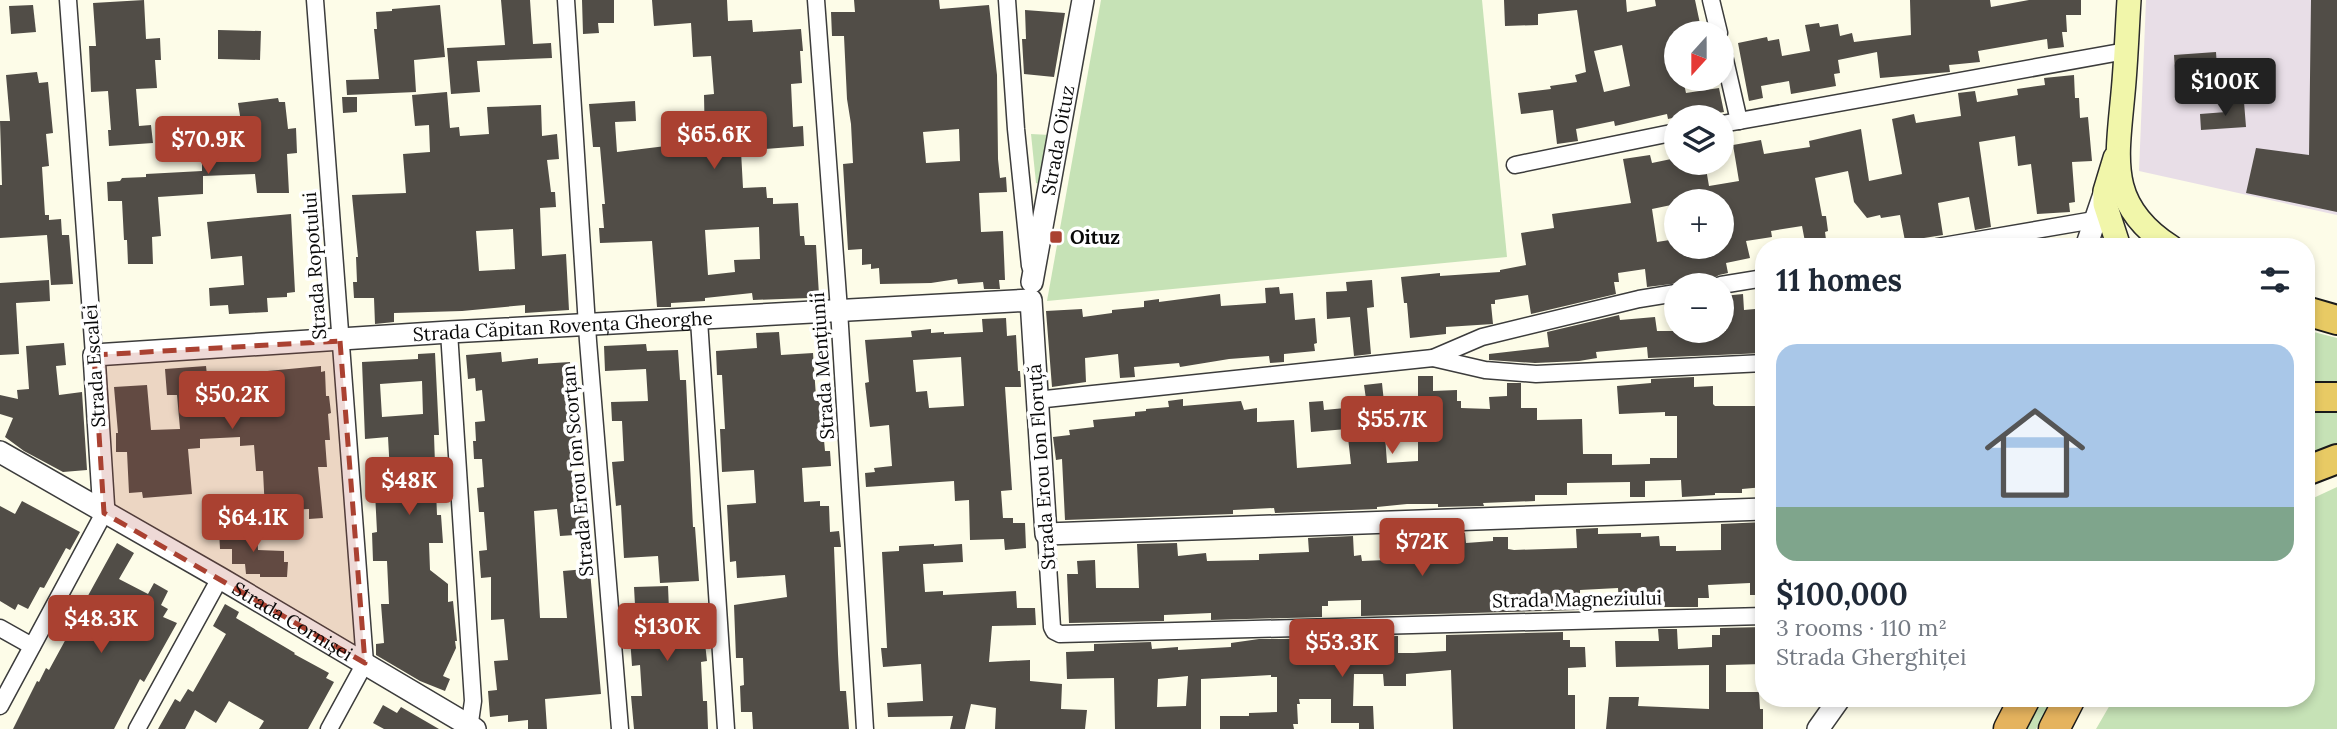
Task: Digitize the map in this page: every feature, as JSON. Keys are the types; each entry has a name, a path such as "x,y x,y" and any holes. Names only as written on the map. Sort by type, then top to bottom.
{"highway":[{"path":"2315,314 2337,320"},
{"path":"2315,397 2337,397"},
{"path":"2315,468 2337,459"},
{"path":"2009,729 2020,707"},
{"path":"2056,729 2066,707"},
{"path":"2056,729 2077,707"}],"main road":[{"path":"2129,0 2118,148 2121,182 2129,206 2147,229 2159,238"},
{"path":"2116,238 2106,212 2105,191 2118,148"}],"street":[{"name":"Strada Escalei","path":"68,0 104,513"},
{"name":"Strada Ropotului","path":"315,0 365,663"},
{"name":"Strada Erou Ion Scorțan","path":"566,0 587,324 620,729"},
{"name":"Strada Mențiunii","path":"816,0 866,729"},
{"path":"1007,0 1031,291"},
{"name":"Strada Oituz","path":"1031,291 1083,0"},
{"path":"1711,0 1716,21"},
{"path":"1734,122 2126,51"},
{"path":"1732,91 1739,121"},
{"path":"1514,165 1664,134"},
{"path":"2089,238 2105,191"},
{"path":"1989,238 2094,220"},
{"path":"1734,283 1755,279"},
{"name":"Strada Căpitan Rovența Gheorghe","path":"94,355 587,324 699,320 839,310 1031,291"},
{"name":"Strada Erou Ion Floruță","path":"1031,291 1052,627 1056,632"},
{"path":"1036,400 1433,358 1482,337 1664,295"},
{"path":"699,320 726,729"},
{"path":"449,332 473,701 472,728"},
{"path":"1433,358 1462,366 1536,374 1755,363"},
{"name":"Strada Cornișei","path":"0,452 220,578 472,728"},
{"path":"1046,534 1755,509"},
{"path":"0,706 104,513"},
{"path":"136,729 220,578"},
{"name":"Strada Magneziului","path":"1056,632 1755,616"},
{"path":"0,628 32,646"},
{"path":"329,729 365,663"},
{"path":"1818,729 1834,707"}],"highlighted area":[{"path":"340,341 365,663 104,513 94,355"}],"shaded area":[{"path":"2146,0 2337,0 2337,215 2139,171"}],"green space":[{"path":"1101,0 1482,0 1507,257 1047,301"},
{"path":"1031,134 1050,135 1040,184 1036,183"},
{"path":"2315,332 2337,338 2337,387 2315,388"},
{"path":"2337,406 2337,449 2315,458 2315,407"},
{"path":"2337,487 2337,729 2096,729 2109,707 2315,707 2315,497"},
{"path":"2037,707 2049,707 2036,729 2026,729"}],"building":[{"path":"144,0 146,39 160,38 161,60 155,60 157,88 136,89 139,126 151,125 153,143 109,146 108,130 111,130 108,91 91,92 89,46 96,46 93,3"},
{"path":"501,0 530,0 533,44 551,43 552,58 477,61 480,92 451,94 447,48 505,45"},
{"path":"582,0 614,0 614,23 598,23 599,33 583,34"},
{"path":"652,0 727,0 728,21 752,20 753,32 801,29 802,83 791,84 793,127 803,126 804,146 741,151 743,188 766,187 767,198 773,198 773,204 798,203 800,236 804,236 805,245 816,245 819,295 809,298 753,300 752,293 657,307 652,241 600,243 599,228 604,228 602,204 605,204 600,147 593,147 589,104 635,101 636,121 615,122 617,152 666,146 667,150 705,147 704,95 714,94 711,56 693,57 691,23 654,26","holes":["759,227 760,259 734,260 735,272 708,275 705,230"]},
{"path":"854,0 939,0 940,9 989,5 997,75 998,159 1000,178 1006,177 1007,192 979,193 981,232 1003,231 1005,280 999,280 1000,289 984,289 983,282 958,284 957,279 931,283 880,284 879,268 871,269 871,264 862,265 862,249 848,250 843,164 853,163 851,124 844,36 832,36 831,12 855,12","holes":["959,129 960,161 926,163 923,132"]},
{"path":"1504,0 1626,0 1627,12 1656,6 1655,0 1695,0 1699,21 1664,21 1664,91 1720,91 1723,105 1664,105 1664,115 1615,126 1614,121 1576,129 1578,141 1557,144 1553,110 1521,114 1518,93 1551,89 1550,86 1577,82 1575,75 1586,72 1577,10 1538,14 1538,25 1505,26","holes":["1622,45 1630,86 1604,92 1594,51"]},
{"path":"1910,0 1990,0 1991,7 2029,0 2081,0 2081,15 2066,15 2067,32 2062,32 2064,47 2048,49 2047,39 1978,51 1980,62 1949,65 1950,72 1880,78 1877,52 1838,60 1840,73 1834,74 1836,86 1791,94 1789,81 1761,86 1763,98 1749,101 1738,43 1767,37 1768,41 1779,39 1782,56 1810,51 1805,25 1819,23 1820,27 1838,24 1840,36 1852,33 1854,42 1911,35"},
{"path":"2311,0 2337,0 2337,212 2246,193 2256,148 2309,155"},
{"path":"33,5 36,32 11,34 9,6"},
{"path":"440,5 445,57 414,60 416,92 347,95 346,80 379,79 374,29 377,29 376,12"},
{"path":"1025,10 1065,13 1054,77 1024,74 1022,39 1026,39"},
{"path":"218,30 261,31 260,60 218,59"},
{"path":"2216,52 2217,69 2175,71 2174,55"},
{"path":"37,72 39,83 48,82 53,133 46,134 49,166 42,167 45,215 49,215 49,220 61,219 62,235 69,235 73,284 51,285 47,235 0,238 0,121 10,121 6,75"},
{"path":"2074,75 2075,98 2079,98 2080,118 2088,117 2092,161 2072,162 2075,202 2069,203 2070,212 2037,214 2031,164 2018,166 2015,136 1979,142 1991,227 1975,230 1969,197 1938,203 1943,235 1904,238 1900,215 1867,218 1854,202 1848,171 1815,178 1822,216 1826,216 1828,231 1825,232 1826,238 1804,238 1802,226 1771,231 1772,237 1746,241 1750,258 1726,263 1728,273 1664,273 1664,285 1647,287 1645,269 1618,273 1619,282 1614,282 1616,294 1531,314 1528,295 1495,300 1495,304 1491,304 1493,324 1446,327 1446,334 1410,338 1407,303 1404,303 1401,277 1500,272 1526,265 1521,233 1554,228 1552,214 1631,203 1623,159 1650,155 1652,163 1664,160 1664,175 1707,175 1709,186 1739,181 1734,145 1761,140 1764,154 1810,147 1809,141 1861,129 1869,181 1902,174 1892,119 1914,114 1916,123 1961,116 1958,93 1975,91 1977,102 2018,95 2017,89 2045,85 2044,78"},
{"path":"447,92 450,128 459,127 460,136 489,134 487,107 541,105 542,136 557,134 559,159 547,160 556,207 540,208 542,256 566,254 569,310 525,313 525,305 462,311 394,313 394,322 375,324 374,298 354,298 353,282 357,282 358,257 352,195 406,193 403,154 430,152 429,125 415,126 412,95","holes":["513,229 515,269 479,271 476,231"]},
{"path":"342,97 357,97 357,112 343,113"},
{"path":"278,98 279,102 285,102 288,129 296,128 297,153 287,154 289,193 257,193 255,174 203,176 203,194 158,197 161,236 152,237 153,264 128,264 122,201 108,201 107,182 146,177 146,174 202,171 202,159 251,156 248,121 241,122 238,103"},
{"path":"2244,102 2246,127 2201,130 2200,114 2226,112 2225,103"},
{"path":"291,214 295,292 287,293 287,297 267,298 268,312 229,314 228,305 210,306 209,288 244,285 242,256 211,259 207,222"},
{"path":"49,280 50,301 16,303 19,354 0,355 0,283"},
{"path":"1372,280 1374,307 1367,308 1371,354 1354,356 1350,317 1327,319 1326,292 1347,291 1346,282"},
{"path":"1279,287 1280,294 1293,293 1295,320 1315,318 1315,351 1284,354 1284,362 1270,363 1269,356 1180,367 1179,363 1134,367 1135,377 1120,378 1118,354 1085,358 1086,382 1052,387 1046,311 1082,309 1083,317 1112,313 1112,310 1144,307 1144,301 1159,299 1159,302 1220,294 1221,306 1266,303 1265,288"},
{"path":"1743,294 1744,310 1755,309 1755,353 1648,358 1647,347 1596,352 1597,358 1579,361 1535,363 1489,360 1489,354 1549,347 1547,332 1619,315 1620,320 1655,317 1657,331 1664,331 1664,343 1734,343 1734,295"},
{"path":"1006,318 1007,336 1016,335 1021,387 1005,387 1012,490 1001,491 1003,518 1013,518 1013,523 1025,523 1026,548 1005,550 1004,539 970,540 969,500 955,501 954,481 866,487 865,473 875,472 874,468 892,466 889,425 870,427 865,383 869,382 865,340 912,337 911,331 931,329 931,333 944,334 983,332 982,319","holes":["961,357 964,406 929,408 927,391 916,392 913,360"]},
{"path":"779,332 781,355 813,353 816,397 820,397 825,451 830,451 831,466 802,468 804,502 820,501 820,506 829,506 830,532 839,531 841,547 834,547 838,654 840,691 846,691 849,729 753,729 752,712 741,712 743,658 736,658 734,605 787,597 785,575 737,578 736,561 730,562 727,505 756,503 754,470 722,472 720,429 725,429 722,375 717,375 716,351 757,348 756,333"},
{"path":"64,343 66,365 56,366 59,395 82,392 87,470 63,472 24,451 5,437 13,418 0,414 0,395 18,399 17,390 29,389 26,346"},
{"path":"646,344 647,351 678,350 680,380 686,380 693,527 699,581 660,583 658,556 624,558 621,505 616,506 612,462 624,461 622,421 612,421 611,402 648,401 646,369 605,371 604,346"},
{"path":"501,352 502,362 538,358 538,364 570,362 576,440 581,439 582,455 571,456 576,516 588,517 590,534 560,536 557,509 534,511 540,618 567,618 563,571 590,571 601,694 545,699 547,729 528,729 528,720 508,722 508,715 490,717 488,691 497,690 494,661 508,660 504,619 491,620 491,577 481,578 479,551 487,550 484,512 479,512 477,488 484,487 482,459 474,459 473,441 476,441 475,422 485,421 482,390 476,391 475,378 468,379 466,355"},
{"path":"435,353 439,435 434,435 437,515 441,515 443,543 429,543 430,570 448,584 448,602 453,601 457,641 443,676 450,679 445,691 420,681 376,655 376,644 384,643 381,604 389,604 387,561 373,561 372,533 377,532 372,473 390,473 388,437 365,439 362,362 418,359 418,354","holes":["422,381 423,414 382,417 380,384"]},
{"path":"206,366 207,375 321,366 321,372 325,371 326,396 329,396 331,413 328,414 330,440 325,440 327,467 318,467 323,518 309,519 309,509 265,511 263,471 256,471 254,445 240,446 240,437 200,439 200,448 188,449 192,494 143,498 142,492 129,493 127,452 116,452 118,433 114,387 147,385 151,430 180,429 177,395 167,395 165,369"},
{"path":"1418,376 1433,376 1433,391 1457,390 1457,401 1461,401 1461,408 1490,409 1489,397 1507,396 1507,383 1521,383 1521,408 1537,408 1537,420 1582,419 1583,454 1612,454 1612,465 1650,464 1650,458 1677,458 1677,416 1665,416 1665,412 1619,414 1617,386 1651,383 1651,379 1694,377 1694,387 1713,386 1715,406 1755,406 1755,488 1742,489 1742,493 1682,497 1681,480 1645,481 1645,497 1630,497 1630,482 1567,483 1567,495 1535,495 1535,501 1483,503 1484,506 1438,507 1438,504 1407,504 1377,509 1275,513 1274,508 1233,510 1233,514 1065,520 1062,459 1056,460 1053,437 1070,435 1069,430 1094,427 1093,420 1135,416 1135,412 1146,409 1169,407 1168,401 1183,399 1183,406 1241,401 1244,410 1257,408 1257,422 1294,420 1297,468 1351,464 1347,429 1311,432 1309,402 1323,401 1324,410 1367,406 1364,385 1382,383 1387,463 1418,461"},
{"path":"22,501 80,532 70,550 66,548 44,588 40,587 28,609 18,604 15,610 0,601 0,506 15,514"},
{"path":"1755,522 1755,595 1750,595 1750,583 1708,585 1709,598 1698,598 1698,607 1619,607 1618,588 1580,590 1580,610 1361,616 1361,600 1328,601 1328,606 1322,606 1322,617 1211,620 1211,613 1164,615 1164,621 1069,623 1067,574 1078,574 1077,561 1095,560 1096,588 1139,588 1137,544 1177,543 1178,556 1206,553 1207,561 1259,560 1259,554 1309,552 1308,538 1353,536 1354,556 1361,555 1362,561 1408,559 1407,535 1465,533 1466,543 1493,541 1493,537 1508,537 1508,549 1514,550 1577,548 1576,529 1598,528 1598,534 1641,533 1641,537 1659,536 1660,546 1676,546 1676,551 1721,550 1721,524"},
{"path":"257,530 258,550 284,551 284,562 288,562 287,577 246,574 245,564 232,564 232,549 220,549 219,531"},
{"path":"117,543 134,553 119,579 148,594 154,583 168,591 161,605 168,609 163,617 177,623 144,682 140,679 114,729 13,729 37,681 39,682 46,668 49,670 67,637 63,635 77,610 79,612"},
{"path":"962,544 963,562 923,564 925,592 943,591 943,595 1016,591 1017,608 1035,608 1036,625 992,626 989,662 1030,660 1030,681 1062,684 1061,709 1087,710 1085,729 995,729 996,708 971,704 965,729 950,729 953,716 888,717 887,703 923,701 921,664 883,667 881,648 887,648 882,552 899,551 899,546"},
{"path":"668,586 669,610 701,607 707,661 701,662 703,701 707,701 708,729 634,729 631,696 642,696 640,665 632,666 630,637 625,637 624,624 636,623 634,587"},
{"path":"225,604 239,612 236,618 329,673 326,678 334,682 308,729 259,729 264,721 229,701 216,723 195,710 185,729 158,729 175,699 180,702 188,689 193,692 226,634 213,626"},
{"path":"1755,627 1755,664 1726,665 1726,692 1755,692 1755,707 1763,709 1763,729 1606,729 1609,697 1639,697 1638,706 1709,709 1709,665 1616,667 1615,641 1659,641 1658,629 1677,629 1678,649 1712,647 1712,635 1720,635 1720,628"},
{"path":"1563,632 1563,640 1570,640 1570,647 1585,647 1586,667 1568,668 1568,695 1575,695 1575,729 1453,729 1451,670 1406,674 1406,686 1384,686 1383,674 1354,674 1353,706 1373,706 1374,729 1359,729 1359,723 1331,723 1331,699 1299,699 1298,724 1293,724 1294,729 1220,729 1220,716 1277,712 1277,677 1271,675 1201,679 1201,729 1115,729 1114,678 1067,679 1066,652 1094,651 1094,644 1151,642 1152,649 1178,647 1178,650 1231,647 1231,643 1259,639 1362,639 1398,636 1398,653 1414,653 1446,651 1446,635","holes":["1188,676 1186,706 1157,707 1158,679"]},
{"path":"383,705 397,713 401,707 439,729 384,729 373,723"}],"place":[{"name":"Oituz","path":"1056,237"}]}
